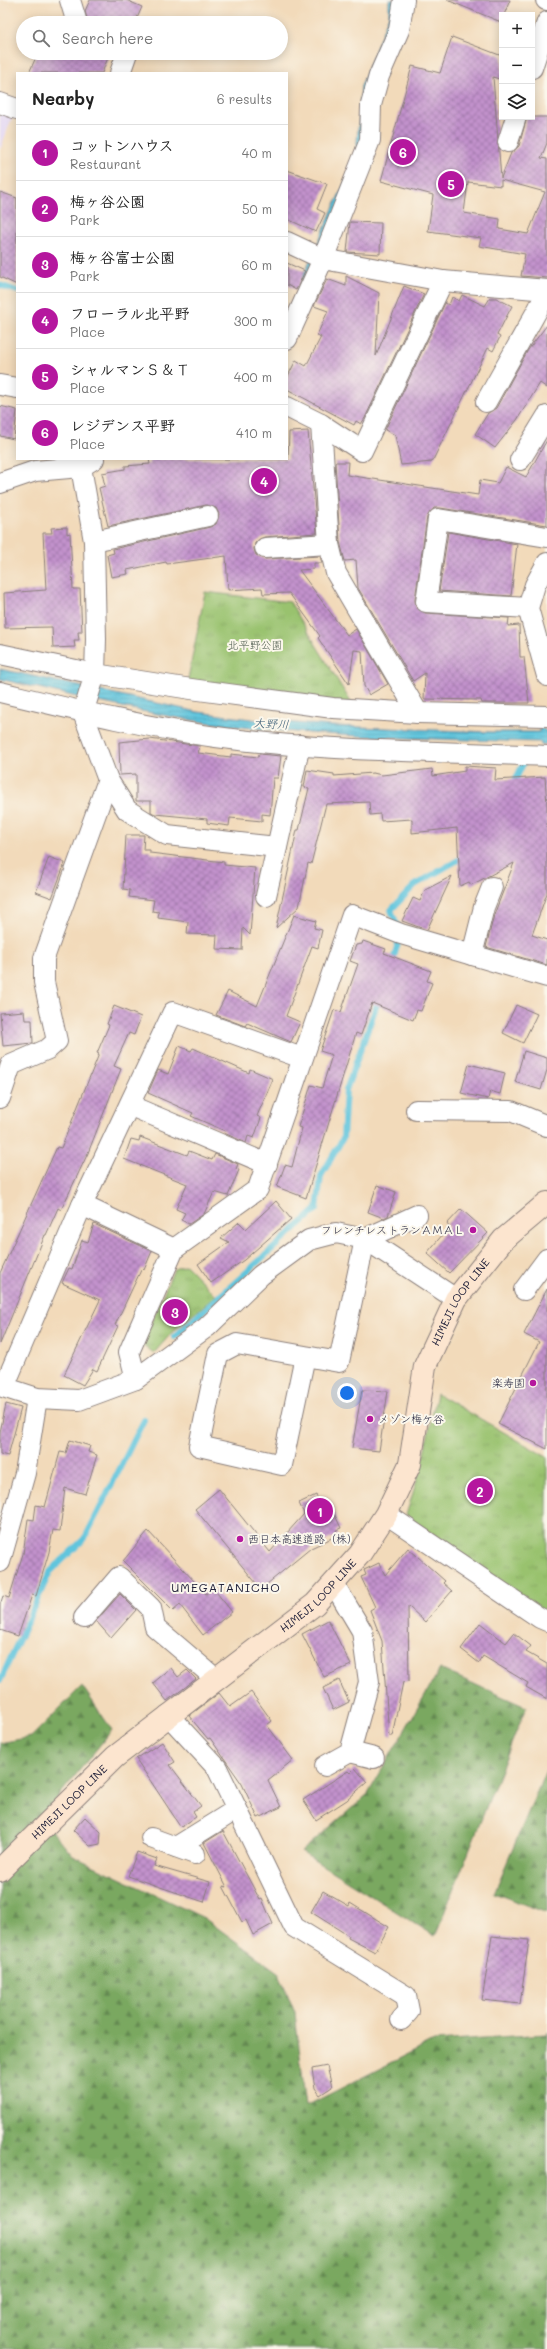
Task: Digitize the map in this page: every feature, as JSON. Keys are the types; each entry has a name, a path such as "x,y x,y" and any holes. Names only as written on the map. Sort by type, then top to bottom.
{"main road":[{"name":"HIMEJI LOOP LINE","path":"0,1870 115,1757 315,1604 360,1554 386,1514 410,1464 425,1366 456,1299 503,1240 547,1203"}],"street":[{"path":"70,0 76,16"},
{"path":"288,337 323,259 370,140 371,105 379,76 399,30 404,0"},
{"path":"535,59 547,22"},
{"path":"120,72 125,60"},
{"path":"0,103 16,109"},
{"path":"508,142 515,120"},
{"path":"288,242 323,259 443,281 547,291 486,402"},
{"path":"288,408 321,424 362,451 443,281"},
{"path":"0,385 16,388"},
{"path":"520,460 547,416"},
{"path":"321,424 329,544 336,573 418,714"},
{"path":"0,484 35,471 88,463 94,541 95,674 83,713 108,780 127,810 167,835 277,847"},
{"path":"94,541 208,516"},
{"path":"528,608 426,602 438,519 547,537"},
{"path":"265,548 329,544"},
{"path":"547,563 535,585 528,608 547,676"},
{"path":"0,654 95,674 191,690 333,708 418,714 547,716"},
{"path":"0,692 83,713 216,737 300,745 547,756"},
{"path":"266,896 300,745"},
{"path":"0,1098 11,1065 48,1049 57,1041 44,982 44,958 108,780"},
{"path":"472,955 484,907 492,887"},
{"path":"136,1379 129,1352 174,1249 258,1189 352,915 401,934 547,977"},
{"path":"302,1058 173,1012 131,1106 82,1204 2,1386 37,1398 79,1400 136,1379 207,1328 262,1276 309,1240 336,1233 364,1239 456,1299"},
{"path":"131,1106 267,1164"},
{"path":"416,1110 511,1111 547,1126"},
{"path":"82,1204 174,1249"},
{"path":"364,1239 417,1215"},
{"path":"305,1356 282,1465 199,1446 218,1354 238,1344 339,1362 364,1239"},
{"path":"524,1290 547,1259"},
{"path":"0,1562 25,1473 37,1398"},
{"path":"386,1514 547,1621"},
{"path":"84,1618 118,1577 151,1608 155,1627 216,1679"},
{"path":"334,1584 362,1631 369,1682 350,1752"},
{"path":"168,1715 217,1768 294,1927 344,1967 406,1996 409,2011 401,2020"},
{"path":"325,1766 350,1752 374,1758"},
{"path":"176,1847 237,1809"},
{"path":"151,1838 195,1854"}],"shaded area":[{"path":"0,112 13,115 0,150"}],"green space":[{"name":"北平野公園","path":"205,592 290,602 352,704 187,684"},
{"path":"186,1265 216,1296 175,1329 154,1353 142,1344 174,1269"},
{"path":"437,1394 547,1457 547,1605 543,1613 406,1515 421,1467"},
{"path":"440,1669 526,1707 435,1936 301,1852 368,1794"},
{"path":"82,1686 112,1730 41,1818 73,1856 204,1918 279,1973 295,2013 306,2106 434,2041 546,2034 547,2032 547,2349 0,2349 0,1743 31,1737"},
{"path":"547,1768 547,1913 494,1893"}],"water":[{"path":"389,0 395,0 394,15 360,158 288,318 307,267 356,157 361,86 389,15"},
{"name":"大野川","path":"0,669 198,712 258,720 332,726 491,732 539,732 540,728 547,731 547,744 541,745 541,742 397,738 325,734 253,728 189,720 126,708 0,679"}],"building":[{"path":"90,0 126,0 142,7 138,16 86,16 85,11"},
{"path":"447,0 510,0 505,12 499,12 499,21"},
{"path":"452,37 499,55 499,79 493,77 501,178 511,153 519,146 526,120 535,120 535,117 547,117 547,143 541,158 547,159 547,278 521,276 525,254 479,246 481,238 428,231 433,195 381,181 412,66 440,73","holes":["501,180 545,192 528,234 499,229 500,219 464,213 468,182 501,186"]},
{"path":"35,60 107,60 102,72 29,72"},
{"path":"288,170 327,184 317,209 325,213 316,232 288,219"},
{"path":"0,192 16,198 16,285 0,277"},
{"path":"350,222 381,223 380,254 347,252"},
{"path":"288,263 305,271 296,290 288,286"},
{"path":"346,276 379,293 376,356 404,286 424,294 365,418 361,424 356,421 354,425 288,390 288,376 296,360 306,366 321,337 317,335 328,311 314,306 327,279 346,286"},
{"path":"462,295 485,306 490,298 496,298 512,306 497,335 500,337 493,351 488,348 432,462 401,465 395,435 385,430 445,303 449,305 452,297 459,301"},
{"path":"547,325 547,388 540,383 517,420 495,448 475,434 488,413 496,408 528,350"},
{"path":"0,406 16,410 14,439 0,436"},
{"path":"308,431 317,533 264,537 255,543 254,549 256,555 265,559 320,556 322,563 314,563 314,569 299,570 347,635 356,629 388,684 369,695 364,686 362,651 354,650 349,684 318,638 320,636 289,593 263,594 262,588 228,590 226,556 167,564 166,562 127,570 128,574 111,577 107,555 114,553 113,549 210,527 216,524 219,514 216,508 206,505 108,526 99,488 105,486 102,473 125,469 125,466 150,464 149,460 288,460 289,432"},
{"path":"547,440 547,525 434,508 427,517 415,600 416,607 425,613 509,618 508,626 519,625 520,657 524,657 529,703 482,703 481,700 424,699 425,673 413,681 358,588 356,560 345,561 340,542 335,462 348,462 347,475 478,495 480,480 498,483 506,467 526,477"},
{"path":"67,527 67,534 70,533 73,589 80,589 82,632 78,632 79,640 74,640 75,647 53,648 52,627 5,628 4,593 46,590 43,533 52,533 51,528"},
{"path":"448,532 517,544 511,596 439,591"},
{"path":"150,739 200,746 198,753 231,757 231,754 258,757 259,754 281,756 278,778 273,778 270,815 262,814 262,821 230,818 229,826 207,823 207,819 155,814 151,812 151,801 136,801 136,774 120,775 119,742"},
{"path":"465,766 496,768 495,780 545,777 547,804 547,893 532,935 547,940 547,965 486,947 494,915 514,863 471,885 469,882 460,886 457,828 412,833 412,819 381,821 380,814 370,815 369,802 326,804 311,864 308,863 299,907 276,928 297,830 299,830 309,788 304,787 307,770 334,774 334,776 373,773 382,775 432,769 433,776 465,771"},
{"path":"126,835 144,835 143,850 150,850 150,853 224,862 224,865 255,868 250,935 243,928 242,950 216,949 217,935 187,934 188,922 158,918 159,912 152,911 154,900 129,897 130,890 123,889"},
{"path":"49,857 65,863 52,898 36,892"},
{"path":"452,876 427,930 402,921 413,898 420,901 425,890"},
{"path":"294,915 316,921 314,928 322,930 318,948 312,946 286,1016 300,1022 291,1042 247,1023 245,1026 216,1015 228,991 257,1006"},
{"path":"363,941 386,949 384,953 431,971 427,981 432,983 421,1011 417,1010 413,1020 372,1003 361,1035 356,1033 306,1198 277,1187 285,1165 292,1167 302,1128 298,1127 311,1085 322,1088 332,1055 320,1051 334,1010 341,1012 358,964 350,961 356,945 362,944"},
{"path":"516,1005 537,1014 523,1043 503,1033"},
{"path":"114,1006 141,1017 134,1035 129,1033 114,1066 121,1069 88,1153 61,1210 58,1208 45,1235 0,1344 0,1273 57,1147 61,1148 99,1054 97,1053 109,1025 107,1024"},
{"path":"24,1011 25,1020 32,1020 33,1043 3,1046 0,1013"},
{"path":"179,1046 191,1051 193,1048 249,1073 250,1069 273,1079 257,1116 261,1118 254,1138 248,1136 246,1143 224,1133 225,1131 191,1116 193,1113 148,1093 158,1070 168,1074"},
{"path":"524,1051 547,1058 547,1070 541,1090 515,1082"},
{"path":"469,1064 505,1073 500,1094 490,1091 488,1099 461,1093"},
{"path":"140,1137 187,1155 189,1151 212,1160 215,1154 238,1164 236,1169 239,1170 228,1196 214,1192 204,1214 189,1224 181,1220 185,1213 176,1209 187,1184 124,1159 131,1139 139,1141"},
{"path":"377,1185 396,1192 388,1216 384,1218 368,1212"},
{"path":"276,1201 291,1219 244,1260 211,1283 198,1264 229,1242 221,1238 239,1222 246,1229"},
{"path":"461,1209 488,1233 449,1273 427,1253 449,1227 447,1224"},
{"path":"94,1224 152,1251 144,1270 142,1268 115,1325 118,1326 97,1371 93,1369 83,1385 64,1375 100,1300 62,1283 69,1268 72,1269 82,1240 88,1242"},
{"name":"楽寿園","path":"547,1289 547,1449 498,1424 539,1342 524,1334"},
{"name":"メゾン梅ケ谷","path":"362,1390 388,1391 379,1451 352,1448"},
{"path":"6,1404 21,1408 8,1456 0,1454 0,1432"},
{"path":"70,1440 90,1446 88,1452 97,1455 85,1494 65,1488 60,1531 53,1530 49,1552 36,1596 32,1595 18,1636 0,1630 0,1605 3,1596 9,1598 23,1554 28,1519 34,1520 36,1505 45,1507 60,1452 66,1453"},
{"path":"219,1489 270,1552 304,1514 299,1503 316,1495 324,1513 332,1509 341,1528 336,1530 338,1535 311,1548 261,1589 195,1509"},
{"path":"148,1531 206,1594 213,1588 232,1612 203,1635 180,1605 173,1611 123,1561"},
{"path":"408,1548 445,1581 443,1583 452,1591 425,1622 408,1606 409,1681 403,1682 392,1736 389,1736 382,1641 370,1610 375,1607 361,1577 366,1575 364,1570 379,1563 385,1575"},
{"path":"120,1594 136,1610 111,1638 96,1621"},
{"path":"328,1620 351,1665 324,1677 302,1634"},
{"path":"480,1623 506,1643 514,1633 531,1646 526,1652 547,1664 547,1699 526,1687 528,1683 483,1656 479,1663 461,1649"},
{"path":"171,1668 178,1677 187,1670 196,1679 167,1701 153,1683"},
{"path":"339,1680 349,1702 333,1710 323,1688"},
{"path":"251,1692 272,1721 267,1725 293,1760 268,1780 281,1807 258,1818 242,1784 210,1738 208,1739 189,1716 219,1693 230,1707"},
{"path":"162,1742 175,1762 170,1765 201,1806 193,1812 196,1817 181,1827 136,1759"},
{"path":"355,1768 367,1782 347,1800 316,1820 303,1800 348,1771 350,1773"},
{"path":"85,1817 101,1832 100,1844 90,1846 73,1830"},
{"path":"223,1831 260,1900 262,1899 273,1924 253,1935 246,1920 242,1922 223,1886 227,1887 204,1843"},
{"path":"137,1852 157,1859 154,1866 210,1882 204,1902 128,1876"},
{"path":"323,1891 349,1906 350,1903 389,1927 375,1952 348,1938 349,1936 311,1912"},
{"path":"492,1936 529,1940 520,2004 482,2000"},
{"path":"327,2066 332,2087 320,2095 315,2088 312,2069"}],"waterway":[{"path":"0,285 16,291"},
{"path":"513,785 523,764"},
{"path":"398,927 391,910 415,885 465,856"},
{"path":"392,964 400,936"},
{"path":"174,1337 317,1209 321,1176 343,1138 346,1090 379,999"},
{"path":"0,1681 50,1572 85,1538 144,1420"}],"place":[{"name":"レジデンス平野","path":"403,152"},
{"name":"シャルマンＳ＆Ｔ","path":"451,184"},
{"name":"フローラル北平野","path":"264,481"},
{"name":"フレンチレストランＡＭＡＬ","path":"473,1230"},
{"name":"梅ヶ谷富士公園","path":"175,1312"},
{"name":"楽寿園","path":"533,1383"},
{"name":"メゾン梅ケ谷","path":"370,1419"},
{"name":"梅ヶ谷公園","path":"480,1491"},
{"name":"コットンハウス","path":"320,1511"},
{"name":"西日本高速道路（株）","path":"240,1539"}],"district":[{"name":"UMEGATANICHO","path":"226,1588"}]}
